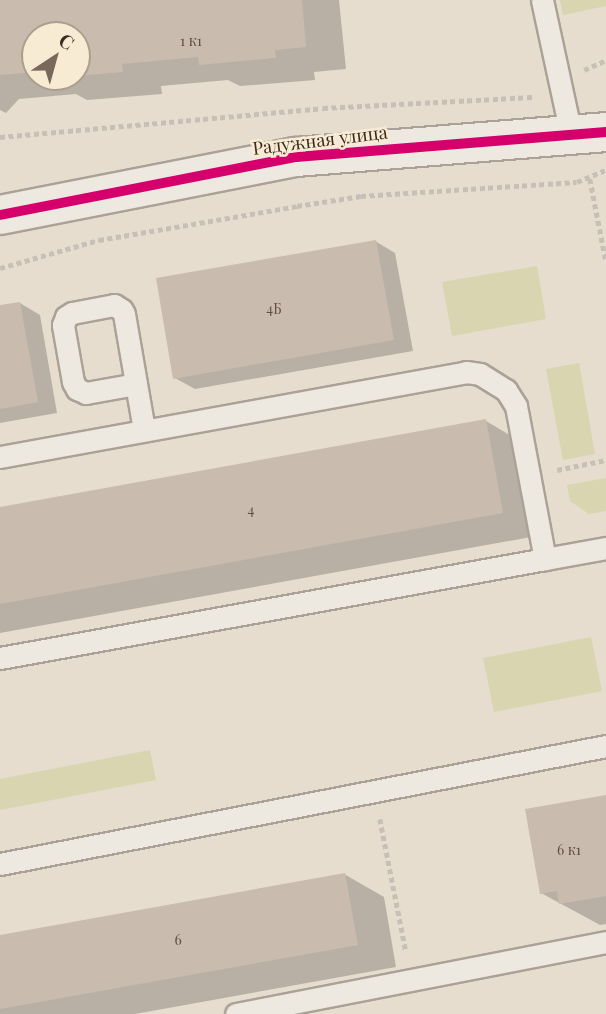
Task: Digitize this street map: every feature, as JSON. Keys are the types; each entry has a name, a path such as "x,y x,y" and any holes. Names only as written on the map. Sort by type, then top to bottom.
{"street":[{"name":"Радужная улица","path":"0,215 296,156 588,133"}],"lane":[{"path":"542,0 562,95 588,133"},
{"path":"136,384 86,393 77,389 73,382 63,325 66,317 72,313 114,306 120,308 124,314 145,430"},
{"path":"0,457 466,372 480,374 506,390 516,406 545,559"},
{"path":"0,658 606,548"},
{"path":"0,864 606,746"},
{"path":"236,1014 606,942"}],"path":[{"path":"0,137 323,108 562,95"},
{"path":"0,268 99,240 360,196 590,179 606,170"},
{"path":"590,179 606,261"},
{"path":"529,475 606,460"},
{"path":"374,791 412,980"}],"shaded area":[{"path":"560,0 606,0 606,6 563,15"},
{"path":"537,266 546,319 452,336 442,282"},
{"path":"579,363 595,454 563,460 546,369"},
{"path":"606,478 606,511 589,514 570,501 567,485"},
{"path":"591,637 602,691 494,712 483,658"},
{"path":"150,750 156,780 0,810 0,779"}],"building":[{"path":"0,0 302,0 306,47 275,50 276,58 199,65 198,57 122,64 123,72 91,75 91,21 21,21 21,73 0,75"},
{"path":"376,240 394,340 173,379 156,278"},
{"path":"20,302 38,402 0,409 0,305"},
{"path":"486,419 503,513 0,604 0,507"},
{"path":"606,795 606,896 559,904 557,891 540,894 525,809"},
{"path":"345,873 358,945 0,1009 0,935"}],"cycle path":[{"path":"0,215 296,157 606,132"}]}
